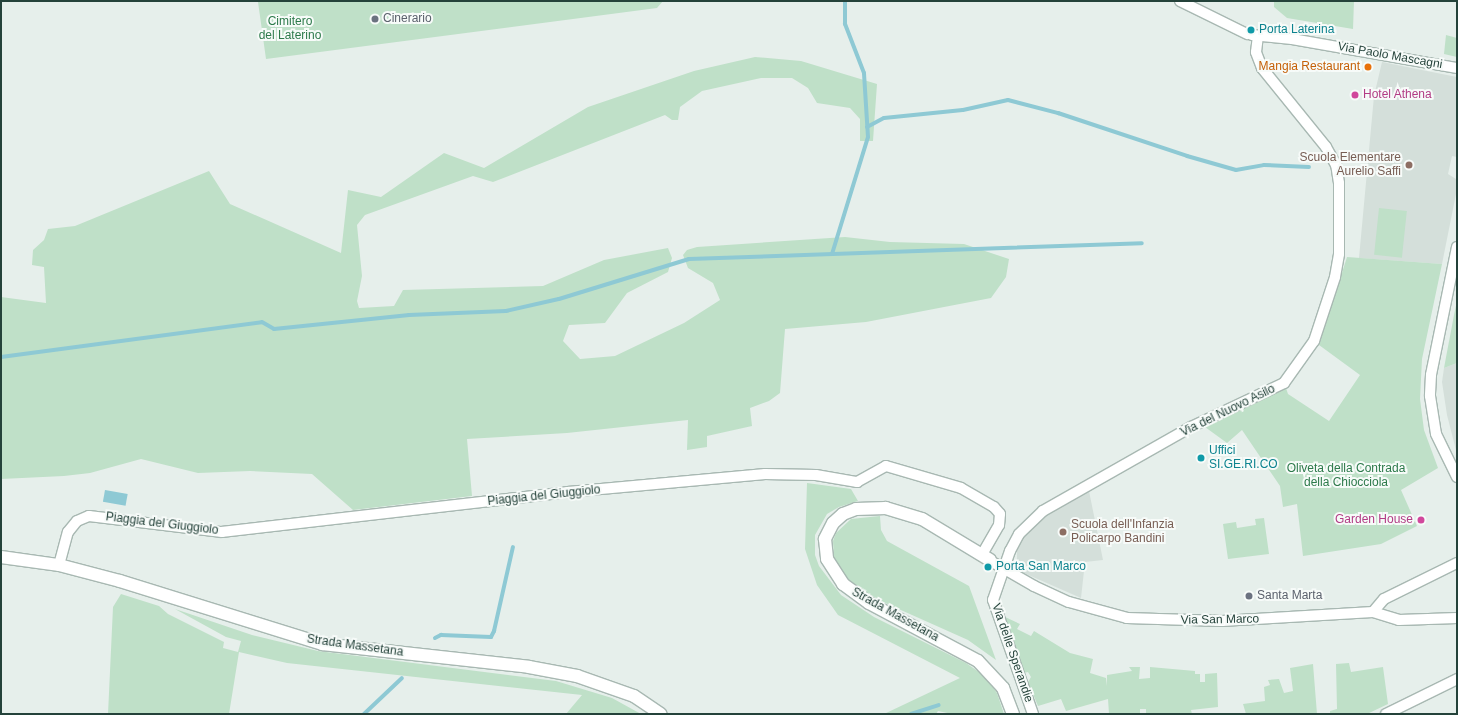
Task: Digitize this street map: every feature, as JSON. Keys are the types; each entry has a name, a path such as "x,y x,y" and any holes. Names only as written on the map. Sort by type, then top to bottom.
{"street":[{"path":"1180,1 1253,35"},
{"name":"Via Paolo Mascagni","path":"1253,35 1292,39 1457,68"},
{"name":"Via del Nuovo Asilo","path":"1004,569 1014,541 1038,514 1191,427 1281,385 1314,341 1338,264 1338,174 1326,147 1262,68 1256,52 1253,35"},
{"path":"1457,247 1430,392 1436,434 1457,477"},
{"name":"Piaggia del Giuggiolo","path":"59,565 68,532 77,521 89,516 222,532 568,492 765,474 816,475 857,482 886,466 961,488 994,507 1000,514 999,525 989,559"},
{"name":"Strada Massetana","path":"989,559 918,516 900,510 878,508 856,509 837,518 826,533 824,546 832,571 848,589 874,606 967,654 988,669 1003,688 1013,714"},
{"name":"Strada Massetana","path":"1,557 59,565 156,592 322,644 529,666 577,676 634,696 661,714"},
{"name":"Via San Marco","path":"989,559 1004,569 1069,602 1127,618 1222,621 1373,612 1399,620 1457,618"},
{"path":"1373,612 1384,600 1457,563"},
{"name":"Via delle Sperandie","path":"1004,569 995,592 994,602 1033,714"},
{"path":"1386,714 1457,679"}],"shaded area":[{"name":"Scuola Elementare Aurelio Saffi","path":"1382,62 1457,77 1457,157 1452,156 1448,174 1456,179 1457,189 1442,264 1359,258 1374,96"},
{"path":"1457,363 1457,454 1447,415 1442,382 1444,368"},
{"name":"Scuola dell'Infanzia Policarpo Bandini","path":"1089,491 1103,560 1085,562 1081,598 1017,570 1017,546 1039,518"}],"green space":[{"name":"Cimitero del Laterino","path":"234,1 663,1 657,8 266,59 258,2"},
{"path":"1274,1 1354,1 1353,29 1287,18 1274,7"},
{"path":"1446,35 1457,38 1457,57 1444,54"},
{"path":"755,57 801,61 877,84 873,141 860,141 860,119 850,108 817,103 808,88 792,78 761,78 702,91 680,107 678,120 672,120 665,115 493,182 473,176 365,215 357,225 362,276 357,301 359,308 394,306 403,290 543,286 604,260 668,248 672,258 668,272 627,293 605,323 569,325 563,341 580,359 615,356 684,323 720,300 713,283 688,268 683,255 687,250 697,247 845,237 890,242 964,244 1009,259 1006,277 991,298 866,322 785,329 780,393 769,401 750,408 752,426 707,436 707,447 687,450 688,420 567,433 467,439 472,496 353,510 312,474 250,471 198,473 141,459 90,473 64,476 1,479 1,297 46,303 44,267 32,265 33,250 44,240 48,229 75,226 209,171 230,204 341,253 348,190 381,197 444,153 484,168 588,107 694,71"},
{"path":"1379,208 1407,211 1402,258 1374,255"},
{"name":"Oliveta della Contrada della Chiocciola","path":"1347,257 1442,264 1422,359 1420,399 1424,430 1438,468 1401,490 1417,526 1381,544 1303,556 1297,504 1283,507 1280,486 1242,430 1227,443 1205,427 1286,388 1288,394 1329,421 1360,375 1319,345"},
{"path":"1457,301 1457,363 1444,368 1454,315"},
{"path":"807,483 851,489 858,501 839,507 827,514 815,535 815,555 819,566 841,595 874,617 966,663 986,677 997,693 1004,714 952,714 938,711 936,714 884,714 960,678 838,615 817,585 805,549"},
{"path":"880,516 881,530 887,541 969,586 996,660 968,640 874,598 848,580 834,559 833,541 836,533 851,519"},
{"path":"1264,518 1269,554 1228,559 1223,524 1236,522 1237,528 1256,525 1255,519"},
{"path":"121,594 159,606 168,614 224,642 223,648 238,652 241,641 226,637 175,609 252,635 318,651 556,681 612,698 641,714 566,714 582,695 287,663 239,652 229,714 108,714 113,607"},
{"path":"1005,617 1020,624 1017,629 1031,636 1034,631 1070,653 1093,659 1090,673 1106,678 1107,686 1107,675 1132,671 1129,667 1140,667 1139,679 1150,678 1150,667 1195,671 1195,674 1200,674 1200,682 1205,682 1205,674 1217,673 1218,707 1191,710 1192,714 1146,714 1146,709 1140,709 1140,714 1109,714 1108,699 1066,711 1061,699 1038,706 1028,682 1031,677 1028,672 1024,673"},
{"path":"1349,663 1351,672 1383,667 1388,704 1367,714 1330,714 1330,711 1337,709 1336,664"},
{"path":"1313,664 1317,714 1246,714 1243,704 1265,701 1264,687 1270,685 1268,680 1279,679 1284,693 1293,691 1290,668"}],"water":[{"path":"105,490 128,494 126,506 103,502"}],"waterway":[{"path":"832,254 868,137 864,73 845,24 845,1"},
{"path":"867,127 884,118 963,110 1008,100 1058,113 1187,156 1236,170 1264,165 1309,167"},
{"path":"1,357 262,322 274,329 409,315 506,311 559,299 689,259 1142,243"},
{"path":"435,638 441,635 491,637 494,631 513,547"},
{"path":"364,714 402,678"},
{"path":"911,714 939,705"}],"place":[{"name":"Cinerario","path":"375,19"},
{"name":"Porta Laterina","path":"1251,30"},
{"name":"Mangia Restaurant","path":"1368,67"},
{"name":"Hotel Athena","path":"1355,95"},
{"name":"Scuola Elementare Aurelio Saffi","path":"1409,165"},
{"name":"Uffici SI.GE.RI.CO","path":"1201,458"},
{"name":"Garden House","path":"1421,520"},
{"name":"Scuola dell'Infanzia Policarpo Bandini","path":"1063,532"},
{"name":"Porta San Marco","path":"988,567"},
{"name":"Santa Marta","path":"1249,596"}]}
